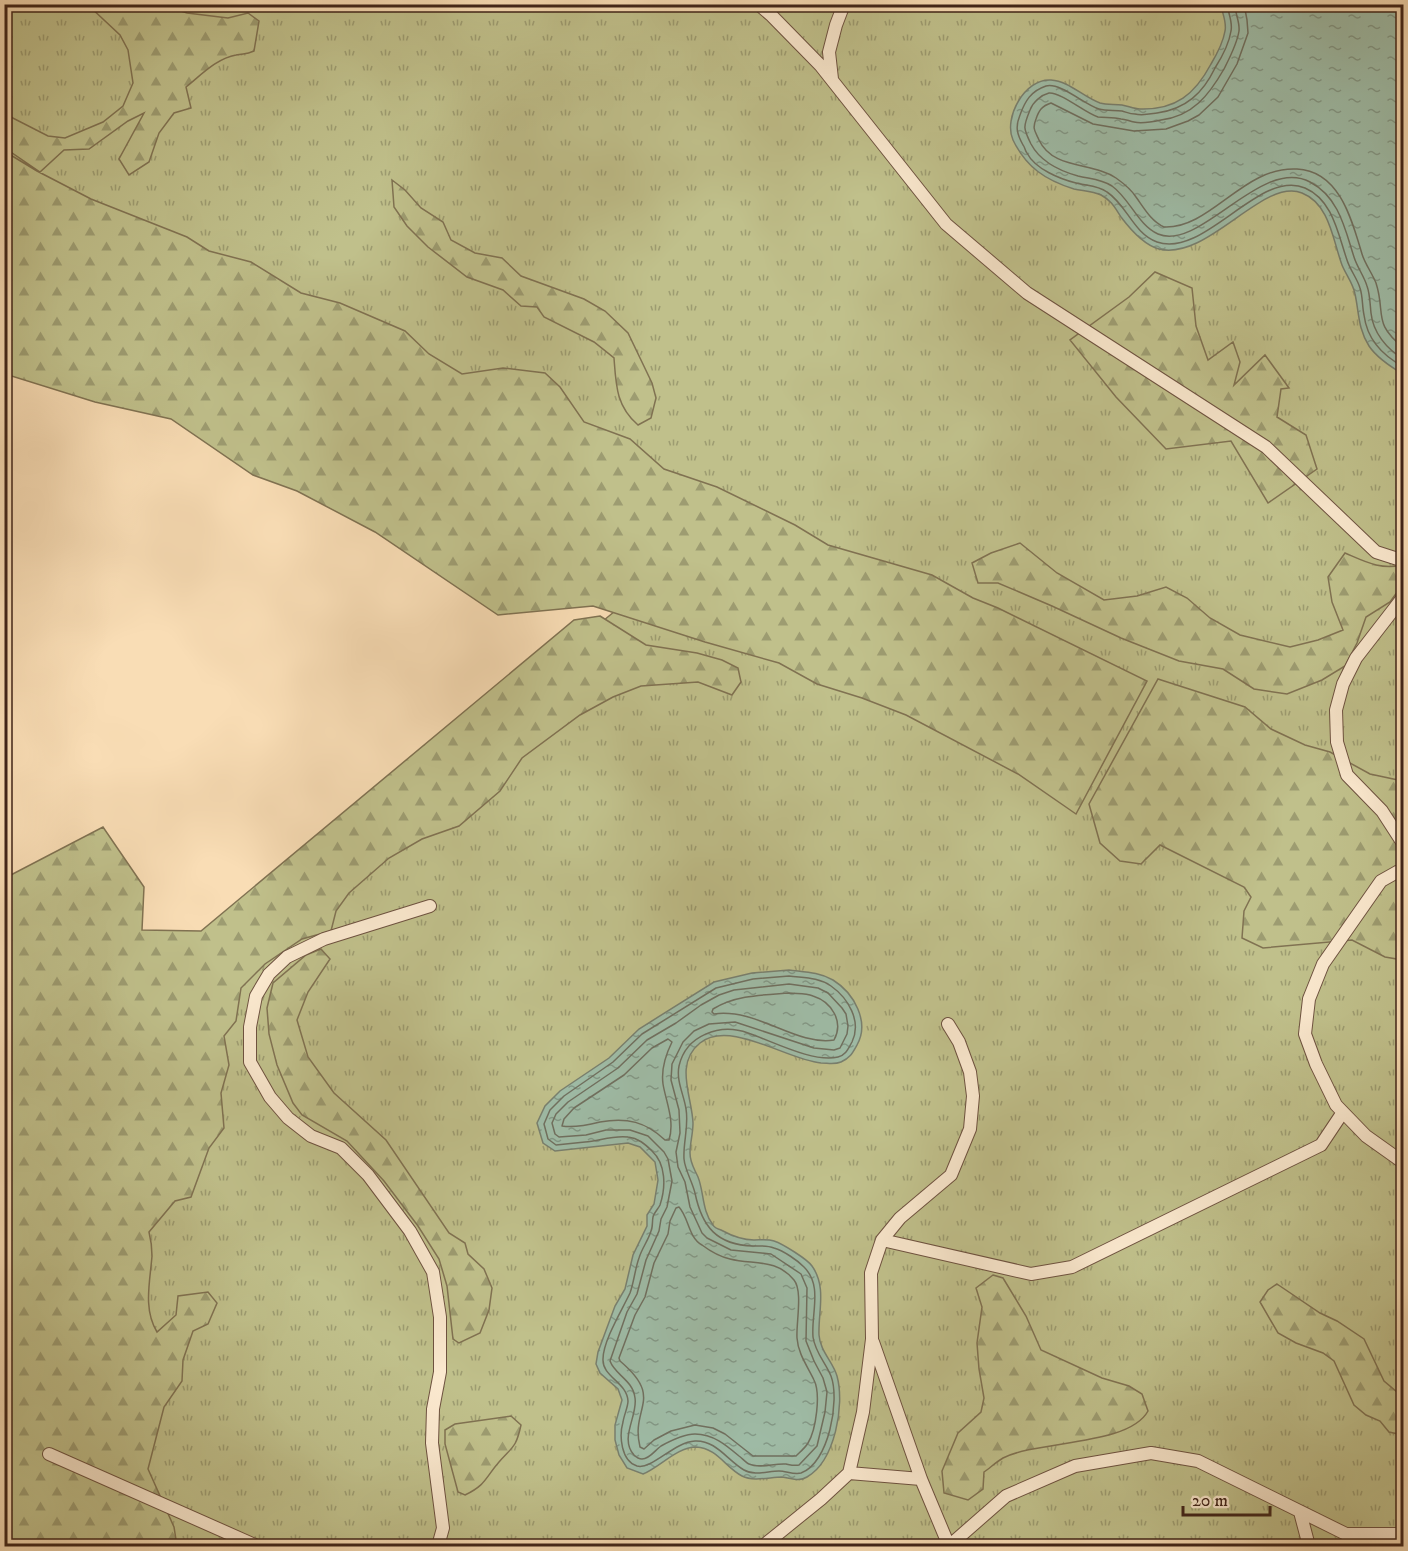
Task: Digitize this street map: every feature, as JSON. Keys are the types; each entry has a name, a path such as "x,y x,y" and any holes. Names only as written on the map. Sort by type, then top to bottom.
{"lane":[{"path":"758,4 820,65 946,224 1027,293 1266,447 1377,552 1404,561"},
{"path":"832,80 830,52 844,4"},
{"path":"1404,596 1356,658 1343,684 1336,710 1337,742 1347,775 1382,811 1404,845"},
{"path":"1404,859 1400,871 1381,881 1323,964 1309,999 1305,1034 1316,1064 1336,1105 1366,1136 1404,1163"},
{"path":"430,906 324,939 287,957 269,974 256,996 250,1027 250,1062 270,1097 288,1118 311,1136 342,1148 368,1175 410,1231 432,1272 441,1317 440,1372 433,1409 432,1443 443,1528 438,1546"},
{"path":"763,1546 849,1473 862,1412 872,1338 871,1273 882,1240 900,1218 951,1174 970,1130 974,1096 970,1072 959,1042 948,1024"},
{"path":"882,1240 1031,1274 1072,1267 1320,1145 1343,1112"},
{"path":"872,1338 921,1479 949,1546 1006,1496 1075,1466 1151,1453 1198,1461 1346,1534 1404,1534"},
{"path":"49,1454 257,1546"},
{"path":"849,1473 921,1479"},
{"path":"1300,1512 1309,1546"}],"green space":[{"path":"4,5 1403,5 1403,1546 110,1546 133,1009 655,578 5,268"},
{"path":"88,5 163,5 187,13 228,18 248,13 259,21 254,51 222,60 186,87 191,108 174,113 159,133 149,162 129,175 119,159 144,113 128,121 89,149 64,150 40,172 5,148 5,114 48,136 65,138 103,122 123,106 133,83 128,50 120,35"},
{"path":"4,151 91,199 187,237 209,251 251,262 301,293 340,303 405,331 429,354 462,374 503,368 545,373 560,387 584,422 630,439 664,469 717,487 795,525 828,545 932,575 973,598 1147,681 1076,814 1018,774 906,715 817,684 779,663 593,606 498,615 375,532 297,491 253,475 171,419 95,402 5,374"},
{"path":"392,180 405,190 421,208 443,222 451,240 475,253 502,258 521,276 584,299 605,311 628,333 652,383 656,398 651,418 638,425 625,410 618,394 614,358 594,342 544,317 537,307 521,306 503,290 467,277 428,247 407,226 394,207"},
{"path":"1155,272 1192,288 1196,326 1208,360 1233,342 1240,362 1234,385 1265,355 1289,388 1281,389 1277,417 1306,435 1317,469 1268,503 1231,441 1166,449 1116,397 1070,340 1129,297"},
{"path":"1020,543 1057,573 1104,600 1137,596 1166,587 1187,598 1210,618 1240,635 1290,647 1318,640 1343,630 1332,602 1328,577 1345,553 1380,566 1403,565 1403,584 1390,602 1366,617 1357,643 1345,666 1322,680 1287,694 1254,689 1223,669 1179,661 1121,638 998,583 978,583 972,563 991,553"},
{"path":"600,616 646,645 697,653 722,660 738,668 741,682 732,695 698,682 641,686 613,697 580,715 522,758 500,791 459,826 422,839 389,858 349,893 336,911 331,931 302,939 265,964 241,988 236,1021 224,1036 229,1065 221,1093 224,1128 209,1148 191,1197 175,1201 149,1232 152,1256 149,1305 157,1332 176,1315 178,1296 208,1292 217,1303 208,1324 193,1331 183,1360 182,1381 164,1407 148,1469 174,1527 177,1546 5,1546 5,878 103,827 144,887 142,930 201,931 574,620"},
{"path":"1158,679 1245,707 1271,729 1305,745 1330,752 1370,774 1398,780 1404,784 1403,960 1385,957 1352,940 1263,948 1242,938 1244,911 1251,897 1244,887 1160,845 1141,864 1120,861 1100,843 1089,804"},
{"path":"321,949 330,959 308,992 297,1020 308,1057 334,1093 386,1140 449,1233 465,1243 468,1254 484,1269 492,1288 489,1310 480,1333 459,1343 453,1339 447,1286 439,1259 418,1226 384,1181 347,1141 302,1115 293,1103 277,1065 269,1034 267,1008 273,983 306,955"},
{"path":"993,1275 1003,1278 1026,1316 1041,1350 1102,1378 1129,1386 1142,1394 1148,1411 1138,1422 1122,1431 1103,1437 1018,1452 1003,1458 984,1472 983,1489 968,1500 944,1493 942,1471 958,1433 981,1412 984,1398 977,1343 982,1307 976,1288"},
{"path":"1277,1284 1364,1339 1384,1381 1397,1392 1403,1405 1403,1435 1389,1432 1380,1421 1366,1415 1354,1405 1334,1361 1323,1353 1296,1343 1278,1333 1260,1302 1268,1290"},
{"path":"511,1416 521,1425 513,1446 477,1488 465,1495 458,1492 445,1444 445,1430 455,1424"}],"water":[{"path":"1221,5 1403,5 1403,374 1380,358 1365,340 1354,290 1342,265 1329,224 1325,214 1311,198 1302,193 1287,191 1270,197 1197,243 1178,249 1159,249 1138,236 1105,197 1074,189 1045,177 1030,165 1013,140 1011,121 1014,111 1025,92 1041,81 1051,80 1064,83 1100,103 1138,109 1164,107 1183,98 1205,75 1221,44 1225,21"},
{"path":"789,970 828,977 847,992 861,1018 861,1036 857,1045 847,1059 831,1064 807,1060 743,1038 712,1037 700,1043 692,1051 686,1070 693,1123 690,1157 700,1183 709,1220 714,1226 741,1238 778,1243 805,1260 817,1274 821,1291 820,1341 835,1371 839,1388 840,1402 836,1431 825,1459 817,1469 801,1479 747,1478 710,1451 696,1447 682,1450 643,1474 627,1468 619,1455 615,1440 615,1425 622,1400 618,1389 600,1373 596,1364 598,1352 615,1306 625,1289 633,1255 647,1226 647,1215 654,1204 658,1180 655,1162 640,1147 628,1143 555,1151 543,1143 537,1123 545,1106 560,1091 609,1058 639,1029 714,982 752,973"}]}
